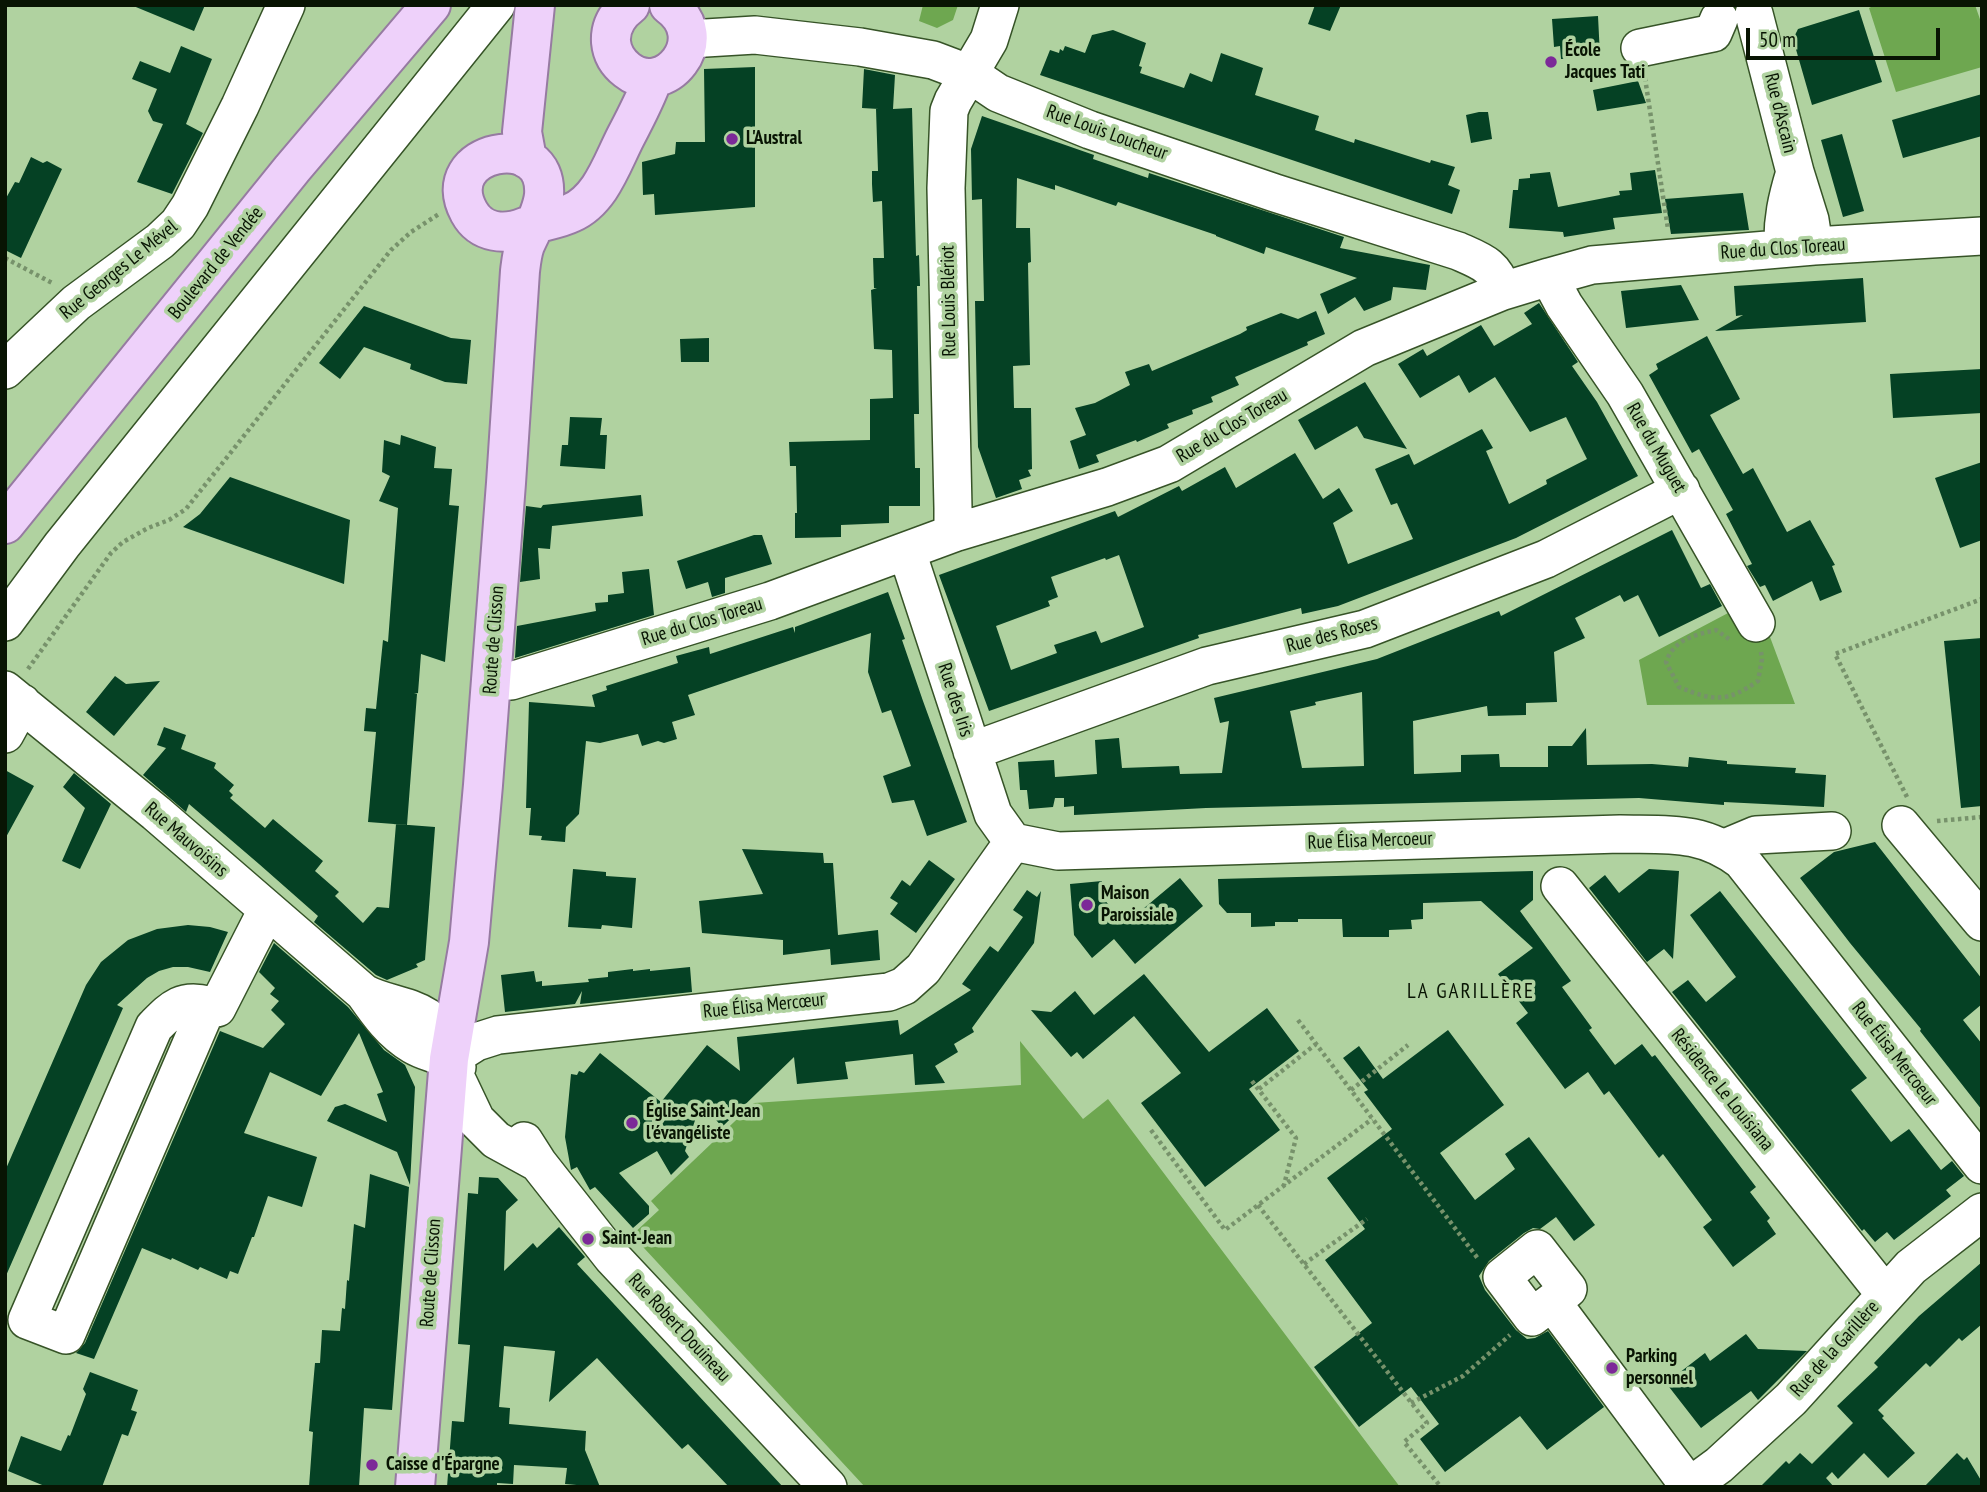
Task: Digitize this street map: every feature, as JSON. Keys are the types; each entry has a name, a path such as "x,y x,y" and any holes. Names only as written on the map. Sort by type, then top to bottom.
{"main road":[{"name":"Boulevard de Vendée","path":"5,524 292,169 431,5"},
{"path":"512,5 503,130 499,147 520,164 554,184 564,184 575,178 582,169 638,72"},
{"path":"520,164 535,5"},
{"path":"630,5 614,23 611,46 638,72 673,69 684,57 679,15"},
{"path":"535,223 544,192 520,164 479,160 469,172 464,186 464,200 470,214 481,225 494,232 516,231 573,213 593,195 608,172 638,72"},
{"name":"Route de Clisson","path":"480,680 520,271 524,248 535,223"},
{"name":"Route de Clisson","path":"415,1487 449,1059 469,942 502,271 494,232"}],"street":[{"name":"Rue Georges Le Mével","path":"5,370 76,303 178,224 190,206 234,119 286,5"},
{"path":"5,622 62,545 496,5"},
{"name":"Rue Louis Blériot","path":"957,532 953,521 946,188 949,111 989,40 1000,5"},
{"name":"Rue d'Ascain","path":"1640,48 1713,33 1741,11 1811,220 1799,247"},
{"name":"Rue Louis Loucheur","path":"679,15 755,35 860,47 933,60 970,74 998,93 1090,130 1458,251 1493,270 1503,291"},
{"name":"Rue du Clos Toreau","path":"480,680 511,681 611,651 770,601 957,532 1107,487 1169,464 1364,348 1503,291 1549,277 1592,265 1672,257 1982,236"},
{"name":"Rue du Muguet","path":"1549,277 1564,305 1625,394 1681,490 1750,641"},
{"name":"Rue des Roses","path":"972,751 1207,666 1364,629 1546,559 1681,490"},
{"name":"Rue des Iris","path":"907,552 993,814 1013,842"},
{"name":"Rue Mauvoisins","path":"14,700 156,813 364,993 384,1022 398,1034 414,1045 449,1059"},
{"path":"1904,812 1982,922"},
{"path":"1725,848 1756,835 1832,831"},
{"name":"Rue Élisa Mercoeur","path":"1013,842 1058,850 1620,834 1682,835 1707,840 1725,848 1742,861 1982,1165"},
{"name":"Rue Élisa Mercœur","path":"449,1059 477,1042 498,1035 889,992 904,986 923,969 1013,842"},
{"name":"Résidence Le Louisiana","path":"1560,886 1885,1294"},
{"path":"208,1005 65,1335 27,1320 154,1027 183,1003 193,1001 208,1005 217,1008 267,910"},
{"name":"Rue Robert Douineau","path":"449,1059 476,1120 496,1140 538,1163 612,1257 828,1487"},
{"name":"Rue de la Garillère","path":"1689,1487 1719,1465 1791,1399 1911,1267 1982,1212"},
{"path":"1502,1278 1537,1249 1568,1289 1542,1309 1689,1487"}],"path":[{"path":"1640,48 1672,257"},
{"path":"14,700 111,553 123,542 186,509 391,250 411,232 464,200"},
{"path":"5,258 49,279 76,303"},
{"path":"1904,812 1835,654 1982,599"},
{"path":"1716,630 1750,641 1762,659 1758,681 1739,694 1708,699 1679,687 1666,662 1670,650 1692,636 1716,630"},
{"path":"1298,1020 1491,1276 1502,1278"},
{"path":"1259,1089 1316,1044"},
{"path":"1351,1090 1408,1045"},
{"path":"1252,1080 1296,1138 1284,1185"},
{"path":"1151,1130 1226,1230 1372,1119"},
{"path":"1258,1205 1427,1423 1404,1442 1441,1487"},
{"path":"1304,1264 1367,1219"},
{"path":"1411,1403 1462,1376 1542,1309"}],"green space":[{"path":"923,5 958,5 953,20 937,28 919,21"},
{"path":"1875,5 1975,5 1982,25 1982,67 1896,92 1869,8"},
{"path":"1730,612 1743,634 1770,637 1795,704 1647,705 1639,660"},
{"path":"1020,1041 1083,1119 1108,1099 1400,1487 865,1487 632,1235 659,1210 651,1201 754,1103 1021,1085"}],"building":[{"path":"131,5 205,5 194,31"},
{"path":"1315,5 1341,5 1330,31 1308,24"},
{"path":"1859,10 1882,82 1812,105 1793,39 1798,29"},
{"path":"1598,16 1600,56 1561,59 1560,46 1554,47 1552,19"},
{"path":"1113,30 1146,43 1139,66 1142,67 1140,73 1184,88 1190,73 1212,82 1221,53 1263,68 1255,95 1319,116 1315,130 1354,143 1355,139 1430,163 1431,160 1455,167 1448,185 1460,190 1452,214 1040,75 1050,50 1059,53 1065,46 1085,53 1092,35"},
{"path":"181,46 212,59 186,124 203,133 172,194 137,182 163,124 153,121 148,111 157,89 132,79 140,61 170,73"},
{"name":"L'Austral","path":"755,67 755,207 655,215 654,194 643,195 642,162 675,154 676,142 705,142 704,69"},
{"path":"864,69 895,75 893,109 912,108 916,256 919,255 920,286 917,286 919,414 914,414 915,468 920,468 920,506 889,506 889,523 841,525 841,537 795,538 796,466 790,466 789,442 870,440 870,399 893,398 892,350 874,349 871,290 877,288 874,288 873,258 884,258 882,201 873,202 872,184 872,171 878,171 876,109 879,109 862,108"},
{"path":"1638,81 1646,103 1597,111 1593,90"},
{"path":"1982,94 1982,136 1903,158 1892,120"},
{"path":"1488,112 1492,139 1471,143 1466,115"},
{"path":"982,116 1094,155 1093,159 1148,178 1149,173 1344,237 1340,248 1430,265 1426,290 1393,287 1391,300 1364,311 1355,297 1328,314 1320,294 1357,278 1266,247 1264,254 1118,202 1116,206 1055,185 1055,190 1017,178 1016,228 1030,228 1030,365 1013,366 1014,408 1031,408 1032,469 1028,470 1031,476 1019,480 1022,489 996,498 978,447 975,301 984,301 982,199 972,200 971,149"},
{"path":"1842,134 1864,211 1843,217 1821,140"},
{"path":"31,157 62,169 21,258 5,250 5,200 15,182 19,183"},
{"path":"1655,170 1662,213 1613,218 1615,229 1564,237 1563,232 1509,228 1513,190 1518,190 1519,179 1530,178 1530,174 1550,172 1558,207 1620,195 1619,191 1632,190 1630,173"},
{"path":"1743,193 1749,230 1671,234 1665,199"},
{"path":"1863,278 1866,322 1715,331 1743,315 1736,316 1734,286"},
{"path":"1681,285 1699,320 1626,328 1621,291"},
{"path":"1539,303 1578,362 1572,366 1597,402 1638,476 1516,538 1338,606 1302,614 1301,608 1198,635 1199,638 989,711 939,575 1115,511 1118,517 1179,486 1182,491 1225,467 1236,488 1295,453 1323,499 1339,488 1353,511 1333,523 1348,564 1413,539 1397,503 1391,505 1375,469 1409,454 1414,465 1482,429 1493,448 1486,451 1509,504 1547,484 1546,480 1587,459 1566,417 1530,432 1495,377 1469,393 1459,375 1420,398 1398,364 1423,349 1427,356 1481,325 1494,346 1532,324 1524,313","holes":["1119,555 1144,627 1101,643 1096,631 1054,645 1057,653 1011,670 996,626 1050,606 1048,601 1058,597 1051,577"]},
{"path":"364,306 451,338 471,340 467,384 445,382 410,369 411,364 364,347 340,379 319,363"},
{"path":"1316,311 1325,334 1307,342 1308,345 1235,377 1239,385 1211,397 1213,402 1192,410 1193,414 1167,424 1169,428 1096,455 1099,462 1079,469 1070,441 1086,435 1075,408 1095,403 1130,385 1125,372 1149,364 1152,371 1240,334 1247,330 1246,327 1281,313 1298,319"},
{"path":"1707,336 1740,399 1710,415 1743,474 1753,468 1787,532 1810,520 1835,565 1832,566 1842,592 1820,601 1812,581 1773,601 1765,585 1760,587 1747,566 1752,564 1726,514 1733,510 1699,449 1692,453 1649,375 1658,369 1656,364"},
{"path":"709,338 709,362 681,362 680,339"},
{"path":"1982,369 1982,413 1893,418 1890,374"},
{"path":"1365,382 1407,449 1364,438 1357,426 1315,450 1298,420"},
{"path":"570,417 602,418 600,435 607,435 605,469 560,466 562,445 568,445"},
{"path":"401,435 436,447 434,468 452,469 449,505 459,506 445,662 421,654 418,693 414,694 417,694 407,825 368,822 376,732 364,731 366,708 376,709 383,640 388,642 398,508 379,501 390,476 382,472 384,440 400,445"},
{"path":"1982,462 1982,540 1960,548 1935,478"},
{"path":"230,477 350,520 344,584 183,527 200,514"},
{"path":"641,495 643,516 552,526 550,549 538,548 540,579 520,582 526,506 541,508 543,505"},
{"path":"1672,530 1701,588 1710,584 1722,606 1659,637 1638,595 1624,602 1620,595 1575,618 1585,638 1554,652 1557,702 1526,703 1526,715 1488,716 1487,706 1413,721 1414,774 1461,772 1461,755 1499,754 1500,767 1548,767 1548,746 1572,746 1586,728 1587,765 1652,764 1688,767 1689,757 1727,761 1727,764 1796,768 1795,773 1826,775 1824,807 1724,802 1724,805 1639,798 1206,808 1074,815 1074,806 1064,807 1064,798 1055,798 1053,807 1029,809 1027,790 1020,790 1018,762 1054,760 1055,777 1097,774 1095,740 1119,738 1122,768 1179,766 1180,774 1222,773 1229,721 1220,723 1214,698 1377,659 1499,611 1501,616","holes":["1362,692 1364,766 1302,768 1290,711 1316,705 1315,702"]},
{"path":"754,535 762,535 772,564 725,578 725,593 712,597 708,582 686,589 677,561"},
{"path":"649,569 654,615 515,658 517,626 596,611 595,603 608,602 608,595 624,593 622,572"},
{"path":"888,592 905,639 902,640 967,822 927,836 914,800 892,803 883,776 911,766 891,710 882,713 868,672 871,633 688,695 695,715 672,722 677,739 642,746 638,734 600,743 586,741 579,814 566,827 565,842 541,840 542,836 529,835 531,808 526,808 529,702 595,707 592,695 607,690 606,686 678,663 676,656 709,647 710,654 793,627 795,633 795,627"},
{"path":"1982,638 1982,806 1961,808 1944,641"},
{"path":"115,676 126,684 160,681 114,736 86,712"},
{"path":"164,727 186,735 181,749 216,763 214,768 234,785 229,791 233,795 230,798 265,828 273,819 323,861 315,871 339,892 335,896 363,923 377,907 389,908 396,824 435,827 425,960 416,964 418,967 387,980 376,975 314,922 318,916 259,864 189,804 186,812 143,775 166,748 157,745"},
{"path":"5,770 34,786 5,839"},
{"path":"74,773 111,804 80,869 62,861 85,808 63,787"},
{"path":"1875,842 1982,979 1982,1004 1963,1020 1982,1044 1982,1110 1800,878 1834,852"},
{"path":"742,849 823,853 824,863 833,863 838,935 878,930 880,960 831,965 830,949 783,955 783,940 702,933 699,901 763,894"},
{"path":"929,860 955,879 916,933 890,914 898,903 890,898 902,880 910,886"},
{"path":"573,869 606,872 606,876 636,878 632,928 602,925 601,929 568,927"},
{"path":"1649,869 1679,871 1673,959 1664,949 1647,962 1589,888 1605,875 1619,893"},
{"path":"1533,871 1533,900 1520,911 1571,981 1562,987 1592,1028 1589,1030 1615,1065 1642,1044 1652,1057 1655,1055 1756,1187 1750,1192 1770,1218 1767,1221 1776,1234 1733,1267 1703,1227 1712,1220 1663,1154 1659,1158 1609,1091 1604,1095 1588,1072 1565,1089 1516,1023 1528,1013 1498,974 1533,948 1481,901 1423,903 1423,919 1411,920 1412,929 1389,930 1389,937 1343,937 1342,919 1298,919 1298,922 1275,922 1275,926 1251,927 1251,913 1227,913 1219,904 1218,879"},
{"path":"1180,878 1203,906 1135,964 1114,939 1092,958 1074,935 1070,884 1102,881 1102,897 1125,924"},
{"path":"1027,890 1037,897 1041,891 1034,943 972,1028 974,1032 954,1044 958,1052 935,1066 945,1083 915,1085 913,1054 845,1062 848,1079 797,1084 794,1057 722,1127 701,1102 685,1151 689,1157 671,1175 657,1151 619,1173 649,1206 649,1214 633,1228 595,1187 590,1190 577,1167 571,1170 565,1137 571,1074 577,1075 579,1071 584,1073 600,1053 661,1102 707,1045 740,1071 737,1037 898,1020 900,1035 971,990 962,984 990,946 998,952 1023,917 1013,910"},
{"path":"1720,891 1867,1078 1851,1090 1891,1142 1909,1129 1941,1170 1952,1161 1964,1176 1946,1190 1951,1196 1894,1240 1887,1232 1875,1242 1864,1229 1862,1231 1672,992 1688,980 1706,1002 1736,977 1690,915"},
{"path":"188,925 228,932 210,972 188,967 159,971 147,978 117,1005 123,1008 5,1278 5,1171 86,985 101,962 128,940 157,929"},
{"path":"274,943 348,1007 384,1050 405,1065 415,1087 410,1185 397,1152 327,1121 335,1107 345,1104 387,1122 377,1094 383,1092 359,1033 321,1096 270,1072 244,1133 317,1157 302,1207 268,1196 238,1274 230,1271 227,1279 142,1248 94,1359 76,1353 85,1343 220,1031 263,1048 285,1024 271,1010 279,1001 270,994 275,988 259,972"},
{"path":"690,967 692,992 580,1004 582,991 575,1004 505,1012 501,975 534,971 536,982 542,981 542,986 589,982 588,979 608,977 608,972"},
{"path":"1144,974 1209,1052 1267,1008 1299,1051 1249,1089 1280,1130 1205,1187 1141,1103 1181,1073 1134,1016 1083,1059 1077,1052 1071,1057 1031,1010 1051,1012 1075,991 1094,1015"},
{"path":"1448,1030 1504,1105 1440,1153 1475,1200 1515,1169 1505,1154 1529,1137 1595,1225 1574,1241 1556,1217 1540,1229 1533,1228 1524,1233 1489,1261 1479,1276 1485,1290 1516,1330 1527,1339 1548,1331 1604,1407 1547,1450 1520,1416 1445,1472 1420,1439 1439,1424 1411,1387 1359,1427 1314,1367 1372,1323 1325,1260 1365,1229 1327,1178 1392,1129 1364,1092 1368,1090 1343,1058 1359,1046 1383,1079"},
{"path":"370,1174 409,1187 392,1410 364,1408 359,1487 309,1487 313,1432 309,1431 315,1363 320,1363 322,1330 340,1331 347,1280 349,1281 354,1224 365,1228"},
{"path":"479,1177 498,1178 518,1200 506,1211 504,1271 533,1243 537,1248 559,1227 585,1257 577,1264 783,1487 729,1487 688,1444 682,1449 597,1358 549,1402 555,1351 504,1346 499,1407 510,1408 509,1424 586,1431 585,1450 600,1487 565,1484 567,1468 514,1465 513,1484 497,1483 497,1487 447,1487 452,1421 464,1422 470,1345 458,1344 468,1193 478,1194"},
{"path":"1982,1262 1982,1324 1962,1341 1959,1338 1930,1367 1926,1363 1878,1410 1884,1416 1882,1418 1915,1453 1888,1478 1864,1453 1838,1479 1832,1472 1826,1478 1834,1487 1760,1487 1786,1461 1789,1464 1800,1453 1812,1464 1853,1423 1837,1406 1878,1367 1874,1363 1919,1316"},
{"path":"1746,1334 1758,1349 1807,1351 1758,1400 1751,1391 1701,1428 1666,1383 1705,1353 1710,1361"},
{"path":"90,1372 138,1390 131,1410 137,1412 128,1436 122,1434 102,1487 47,1487 8,1471 21,1436 61,1451 68,1435 70,1436 86,1394 83,1389"},
{"path":"1957,1453 1964,1460 1967,1457 1982,1482 1982,1487 1924,1487"}],"place":[{"name":"École Jacques Tati","path":"1551,62"},
{"name":"L'Austral","path":"732,139"},
{"name":"Maison Paroissiale","path":"1087,905"},
{"name":"Église Saint-Jean l'évangéliste","path":"632,1123"},
{"name":"Saint-Jean","path":"588,1239"},
{"name":"Parking personnel","path":"1612,1368"},
{"name":"Caisse d'Épargne","path":"372,1465"}],"district":[{"name":"LA GARILLÈRE","path":"1471,992"}]}
